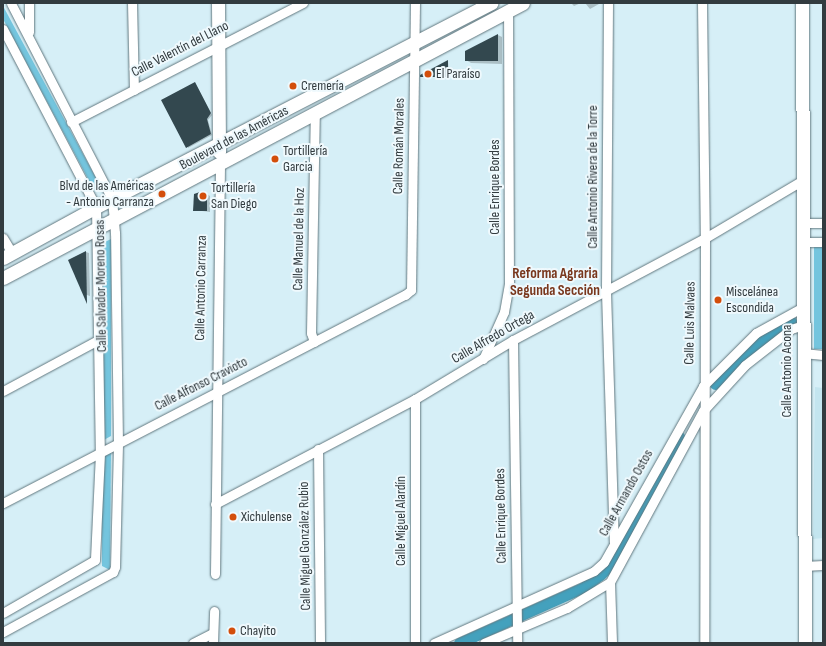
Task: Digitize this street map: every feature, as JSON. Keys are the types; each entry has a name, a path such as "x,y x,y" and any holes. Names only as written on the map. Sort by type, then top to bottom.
{"main road":[{"name":"Calle Antonio Carranza","path":"218,3 218,146 220,164"},
{"name":"Boulevard de las Américas","path":"7,256 96,207 218,146 491,3"},
{"name":"Boulevard de las Américas","path":"3,278 522,3"},
{"name":"Calle Antonio Acona","path":"802,3 805,643"}],"street":[{"name":"Calle Salvador Moreno Rosas","path":"3,632 113,572 115,567 118,443 114,218 112,199 71,122 29,33 11,3"},
{"path":"29,3 29,33"},
{"path":"132,3 134,90"},
{"name":"Calle Valentín del Llano","path":"71,122 218,45 303,3"},
{"name":"Calle Román Morales","path":"411,290 414,43 416,3"},
{"name":"Calle Antonio Rivera de la Torre","path":"608,3 606,292 614,542"},
{"name":"Calle Luis Malvaes","path":"702,3 705,238 703,386 704,643"},
{"name":"Calle Enrique Bordes","path":"483,359 504,312 509,283 508,11"},
{"name":"Calle Salvador Moreno Rosas","path":"3,29 96,207 98,227 100,453 97,555 95,560 85,568 3,613"},
{"name":"Calle Manuel de la Hoz","path":"314,342 311,333 315,112"},
{"name":"Calle Antonio Carranza","path":"215,574 215,393 220,164"},
{"name":"Calle Alfredo Ortega","path":"215,504 414,399 513,340 606,292 705,238 803,180"},
{"path":"803,223 823,223"},
{"path":"3,238 7,256"},
{"path":"803,242 823,242"},
{"name":"Calle Alfonso Cravioto","path":"3,503 405,295 411,290"},
{"name":"Calle Armando Ostos","path":"434,643 594,571 604,562 703,386 756,333 803,307"},
{"name":"Calle Armando Ostos","path":"610,582 703,411 745,365 791,329 803,324"},
{"path":"3,391 98,340"},
{"name":"Calle Enrique Bordes","path":"513,340 517,643"},
{"path":"803,353 823,355"},
{"name":"Calle Miguel Alardín","path":"414,399 415,643"},
{"path":"673,439 684,444"},
{"name":"Calle Miguel González Rubio","path":"318,449 320,643"},
{"path":"804,566 823,565"},
{"path":"85,568 94,582"},
{"path":"484,643 567,608 610,582 612,643"},
{"path":"213,643 214,611"},
{"path":"193,643 213,633"}],"shaded area":[{"path":"3,6 102,189 95,192 3,19"},
{"path":"111,239 111,436 102,441 101,244"},
{"path":"814,247 823,247 823,349 814,349"},
{"path":"815,387 823,388 823,538 813,539"},
{"path":"111,450 110,570 102,566 102,454"}],"building":[{"path":"498,34 498,61 465,61 465,51"},
{"path":"448,60 448,77 420,77 420,75"},
{"path":"195,82 211,113 207,119 211,134 186,148 161,100"},
{"path":"200,192 207,193 207,211 193,211 194,194"},
{"path":"86,251 87,304 68,260"}],"waterway":[{"path":"715,384 753,347 792,322"},
{"path":"459,643 584,587 609,567 679,437"}],"place":[{"name":"El Paraíso","path":"428,74"},
{"name":"Cremería","path":"293,86"},
{"name":"Tortillería Garcia","path":"275,159"},
{"name":"Blvd de las Américas - Antonio Carranza","path":"162,194"},
{"name":"Tortillería San Diego","path":"203,196"},
{"name":"Miscelánea Escondida","path":"718,300"},
{"name":"Xichulense","path":"233,517"},
{"name":"Chayito","path":"232,631"}],"district":[{"name":"Reforma Agraria Segunda Sección","path":"555,282"}]}
